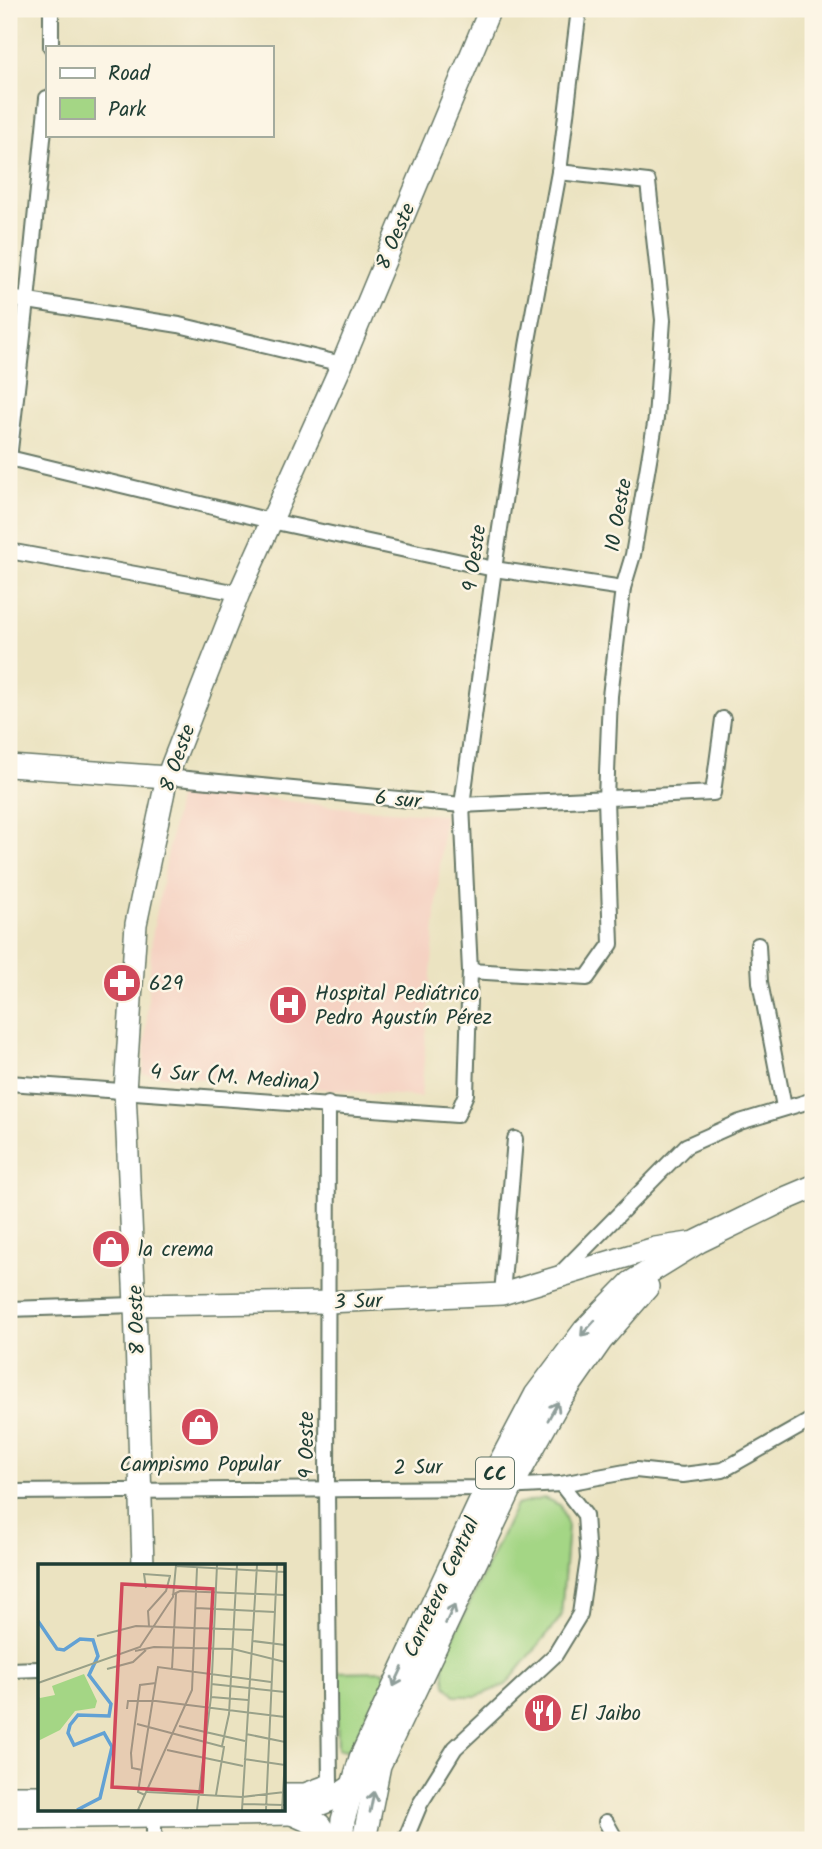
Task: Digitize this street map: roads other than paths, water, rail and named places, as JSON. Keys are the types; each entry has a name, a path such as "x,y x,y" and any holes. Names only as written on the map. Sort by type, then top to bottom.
{"main road":[{"name":"8 Oeste","path":"143,1564 125,1091 136,923 167,777 239,593 342,364 490,9"},
{"name":"6 sur","path":"9,766 167,777"},
{"name":"Carretera Central","path":"370,1761 488,1488 536,1395 585,1330 631,1283 699,1241 813,1187"},
{"name":"3 Sur","path":"135,1305 327,1302 502,1294 655,1248 699,1241"},
{"name":"Carretera Central","path":"370,1761 511,1487 559,1400 601,1340 645,1290 699,1241"},
{"name":"CC","path":"345,1833 315,1796 370,1761"},
{"name":"CC","path":"364,1840 370,1761"},
{"path":"285,1799 315,1796"},
{"path":"315,1796 345,1833"},
{"path":"315,1796 319,1825 328,1840"},
{"path":"9,1797 38,1797"},
{"path":"9,1817 173,1811"}],"street":[{"path":"51,9 51,46"},
{"name":"9 Oeste","path":"457,1115 466,1094 470,971 462,805 527,346 559,172 579,9"},
{"path":"46,108 9,458 271,521 494,569 623,588"},
{"name":"10 Oeste","path":"470,971 587,978 611,944 606,799 610,696 623,588 633,555 656,418 663,320 648,182 559,172"},
{"path":"9,298 179,326 342,364"},
{"path":"9,551 239,593"},
{"name":"6 sur","path":"167,777 462,805 713,793 723,719"},
{"path":"758,945 760,982 784,1107"},
{"name":"4 Sur (M. Medina)","path":"9,1083 457,1115"},
{"path":"557,1278 686,1146 740,1122 813,1100"},
{"name":"9 Oeste","path":"315,1796 327,1489 327,1104"},
{"path":"502,1294 515,1139"},
{"name":"3 Sur","path":"9,1309 135,1305"},
{"name":"2 Sur","path":"9,1492 488,1488 561,1484 636,1470 683,1475 723,1470 813,1419"},
{"path":"405,1840 420,1804 455,1748 555,1655 580,1614 588,1559 585,1515 561,1484"},
{"path":"9,1670 38,1670"},
{"path":"154,1813 154,1840"},
{"path":"606,1822 616,1840"}],"place":[{"name":"629","path":"122,983"},
{"name":"Hospital Pediátrico Pedro Agustín Pérez","path":"288,1005"},
{"name":"la crema","path":"111,1249"},
{"name":"Campismo Popular","path":"200,1427"},
{"name":"El Jaibo","path":"543,1713"}]}
